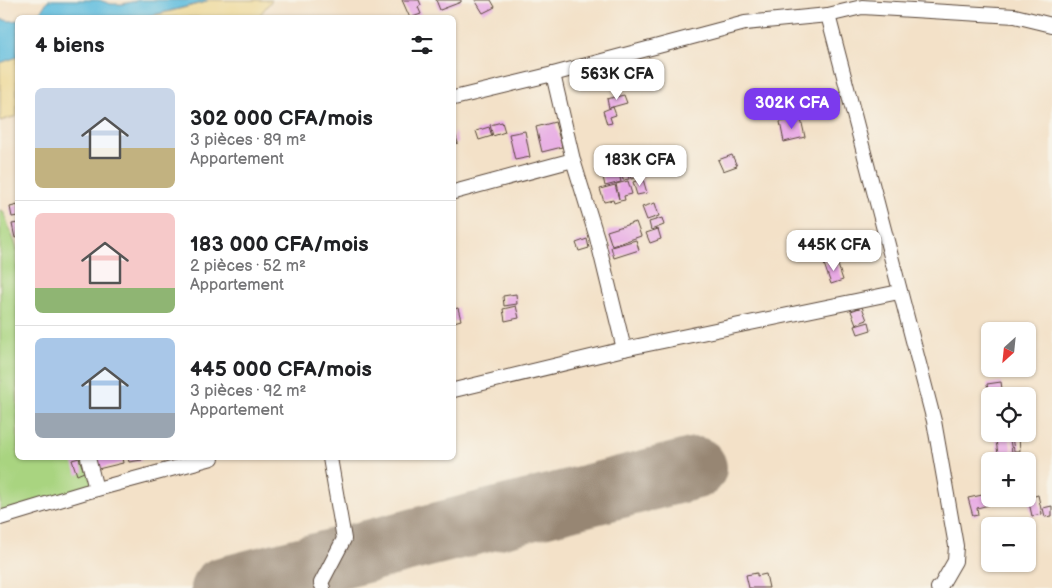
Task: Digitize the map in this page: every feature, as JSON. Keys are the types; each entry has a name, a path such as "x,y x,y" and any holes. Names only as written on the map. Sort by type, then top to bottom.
{"street":[{"path":"456,98 746,23 828,16 862,7 1015,16 1052,24"},
{"path":"828,16 934,421 956,546 954,561 938,588"},
{"path":"553,74 573,160 597,238 624,349"},
{"path":"456,191 573,160"},
{"path":"456,390 624,349 899,292"},
{"path":"89,460 96,489"},
{"path":"0,518 96,489 205,460"},
{"path":"323,588 321,583 344,539 330,460"}],"green space":[{"path":"0,210 3,211 15,243 15,460 86,460 93,488 0,518"}],"sand":[{"path":"208,0 272,0 260,15 156,15"},
{"path":"15,58 15,117 0,121 0,63"}],"water":[{"path":"48,0 99,0 111,4 123,4 139,0 208,0 153,15 32,15 41,11"},
{"path":"0,19 15,20 15,58 0,63"}],"building":[{"path":"402,0 419,0 421,5 418,7 421,14 409,15"},
{"path":"436,0 461,0 461,2 440,10"},
{"path":"475,0 491,0 495,7 483,13"},
{"path":"624,95 627,103 609,108 607,99"},
{"path":"613,107 616,115 610,117 612,123 607,124 603,111"},
{"path":"792,119 792,121 801,119 805,137 784,142 780,122"},
{"path":"502,122 505,132 493,136 490,125"},
{"path":"555,122 562,147 542,152 536,127"},
{"path":"489,127 492,136 479,140 476,131"},
{"path":"525,131 530,157 515,160 509,134"},
{"path":"649,155 654,173 631,179 626,161"},
{"path":"732,155 737,166 723,171 718,160"},
{"path":"617,164 621,182 605,186 601,168"},
{"path":"627,170 629,179 623,180 621,171"},
{"path":"643,179 647,193 637,195 633,182"},
{"path":"628,181 632,194 624,196 625,200 614,203 613,200 604,202 600,189 615,185 619,199 616,184"},
{"path":"655,203 659,216 647,220 642,207"},
{"path":"15,206 15,216 12,217 10,207"},
{"path":"662,218 664,225 651,230 649,222"},
{"path":"636,222 641,236 612,246 607,231"},
{"path":"12,224 15,224 15,238"},
{"path":"658,229 661,239 650,243 646,233"},
{"path":"587,239 589,248 579,251 576,243"},
{"path":"830,239 836,257 823,261 817,243"},
{"path":"636,240 639,250 614,258 611,247"},
{"path":"836,259 843,280 831,284 824,264"},
{"path":"516,294 517,304 504,306 503,296"},
{"path":"516,306 519,318 505,321 503,309"},
{"path":"862,307 867,320 856,324 851,311"},
{"path":"456,308 458,308 461,320 456,321"},
{"path":"869,322 871,330 858,334 855,326"},
{"path":"1001,382 1002,387 988,387 987,384"},
{"path":"996,442 1010,442 1012,452 998,452"},
{"path":"1013,442 1019,442 1020,451 1014,451"},
{"path":"72,460 80,460 84,472 77,475"},
{"path":"96,460 122,460 123,463 98,469"},
{"path":"981,495 981,507 977,508 978,515 973,516 968,498"},
{"path":"1038,495 1042,514 1032,516 1030,507 1036,507 1036,496"},
{"path":"1052,506 1052,516 1045,517 1043,508"},
{"path":"757,573 757,576 766,574 769,588 749,588 746,575"}],"runway":[{"path":"222,588 696,468"}]}
